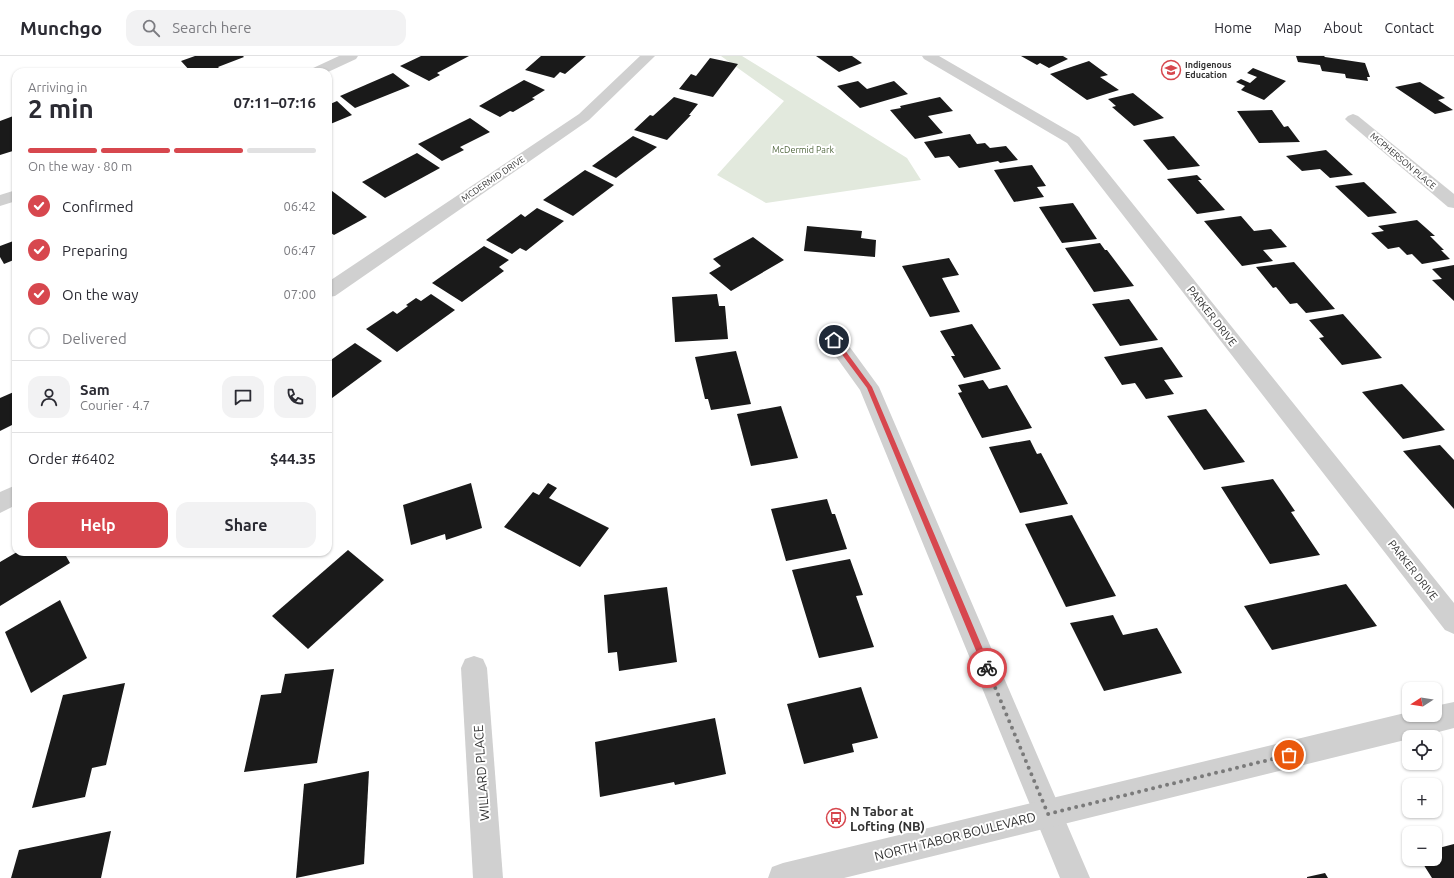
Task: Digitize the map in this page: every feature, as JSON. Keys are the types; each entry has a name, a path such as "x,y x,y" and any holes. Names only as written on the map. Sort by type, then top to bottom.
{"street":[{"path":"325,68 351,56"},
{"name":"MCDERMID DRIVE","path":"332,288 584,117 648,56"},
{"name":"PARKER DRIVE","path":"929,56 1073,140 1454,622"},
{"name":"MCPHERSON PLACE","path":"1353,119 1454,203"},
{"path":"0,201 12,196"},
{"path":"834,340 869,387 1075,878"},
{"path":"0,503 12,496"},
{"name":"WILLARD PLACE","path":"474,668 488,878"},
{"name":"NORTH TABOR BOULEVARD","path":"783,878 1454,715"}],"green space":[{"name":"McDermid Park","path":"721,56 742,56 907,158 921,180 766,203 717,175 784,101"}],"building":[{"path":"195,56 244,57 218,67 219,68 187,68 181,61"},
{"path":"421,56 469,56 437,73 440,75 429,81 400,66"},
{"path":"541,56 586,56 565,74 560,72 554,78 525,70"},
{"path":"816,56 852,56 862,63 839,72"},
{"path":"1021,56 1063,56 1068,59 1049,68 1040,63 1037,65"},
{"path":"1296,56 1324,56 1365,63 1370,77 1367,77 1368,81 1346,78 1345,74 1322,71 1320,65 1298,62"},
{"path":"710,58 738,64 713,97 679,89 691,74 696,76"},
{"path":"1089,61 1108,75 1100,77 1119,90 1087,100 1050,74"},
{"path":"1253,68 1286,81 1264,100 1241,90 1245,86 1236,82 1241,79 1250,83 1257,77 1247,73"},
{"path":"393,73 410,86 355,108 340,96"},
{"path":"524,80 545,90 532,98 535,99 513,112 510,111 500,117 479,106"},
{"path":"858,81 867,89 894,81 908,94 860,108 837,86"},
{"path":"1420,82 1445,98 1438,100 1453,110 1435,114 1395,87"},
{"path":"1133,93 1164,118 1134,126 1112,107 1116,106 1108,99"},
{"path":"674,97 698,104 689,115 691,115 667,140 634,130 650,115 653,116"},
{"path":"940,97 953,111 928,116 943,133 915,139 890,110 901,108 900,106"},
{"path":"337,101 352,115 332,123 332,103"},
{"path":"1272,110 1284,127 1288,126 1300,142 1259,143 1237,111"},
{"path":"12,116 12,151 0,155 0,121"},
{"path":"470,118 490,132 460,147 464,150 442,161 418,144"},
{"path":"970,134 977,144 985,143 990,148 1006,146 1018,160 1000,163 998,161 959,168 949,156 935,158 924,142"},
{"path":"633,136 657,147 616,178 592,166"},
{"path":"1174,136 1200,166 1168,170 1143,140"},
{"path":"1326,150 1353,175 1330,178 1320,169 1302,171 1286,156"},
{"path":"417,153 440,168 385,198 362,182"},
{"path":"1032,165 1046,186 1037,187 1044,197 1014,202 994,170"},
{"path":"585,170 614,185 573,216 543,200"},
{"path":"1197,175 1202,180 1198,180 1225,210 1197,214 1167,179"},
{"path":"1364,182 1397,213 1368,217 1335,186"},
{"path":"332,191 367,217 334,235 332,234"},
{"path":"1073,203 1097,239 1062,243 1039,207"},
{"path":"537,208 564,221 526,251 520,248 512,254 486,240 521,214 525,217"},
{"path":"1241,216 1254,231 1271,229 1287,247 1263,250 1273,261 1242,266 1204,221"},
{"path":"1417,220 1435,236 1430,236 1444,250 1441,250 1450,259 1422,264 1412,254 1407,255 1399,247 1388,249 1371,233 1384,231 1378,226"},
{"path":"807,226 862,231 861,238 876,240 875,257 804,251"},
{"path":"753,237 784,260 731,291 709,273 721,266 713,259"},
{"path":"12,242 12,261 4,264 0,257 0,246"},
{"path":"1100,243 1134,286 1094,292 1065,248"},
{"path":"484,246 509,260 499,267 504,271 462,302 432,283"},
{"path":"949,258 959,275 942,278 960,312 930,317 902,266"},
{"path":"1294,262 1335,309 1306,313 1297,303 1290,304 1276,287 1273,288 1256,267"},
{"path":"1454,265 1454,301 1432,280 1442,279 1432,269"},
{"path":"431,294 455,310 397,352 366,329 393,311 397,314 416,298 421,301"},
{"path":"717,294 719,306 725,306 728,339 675,342 672,297"},
{"path":"1129,299 1158,340 1120,346 1092,304"},
{"path":"1343,314 1382,358 1342,365 1319,338 1324,337 1309,320"},
{"path":"972,324 1001,369 964,378 951,356 955,356 940,331"},
{"path":"355,343 382,361 332,398 332,359"},
{"path":"1162,347 1183,377 1164,380 1174,394 1146,399 1135,383 1122,385 1104,357"},
{"path":"736,351 751,404 711,410 708,399 705,399 695,357"},
{"path":"983,380 989,389 1007,385 1032,428 982,438 958,393 962,392 958,385"},
{"path":"1402,384 1445,430 1403,439 1362,392"},
{"path":"12,393 12,425 0,431 0,398"},
{"path":"781,406 798,458 751,466 737,414"},
{"path":"1206,409 1245,462 1204,470 1167,416"},
{"path":"1030,440 1037,454 1041,453 1068,504 1020,513 989,447"},
{"path":"1440,445 1454,460 1454,509 1403,451"},
{"path":"1273,479 1295,511 1291,512 1320,555 1270,564 1221,487"},
{"path":"471,483 482,528 446,540 445,534 411,545 403,505"},
{"path":"548,483 557,488 549,498 609,528 580,567 504,527 533,492 539,495"},
{"path":"827,499 832,514 835,514 847,549 786,561 771,509"},
{"path":"1072,515 1116,596 1066,607 1025,524"},
{"path":"348,550 384,580 308,649 272,616"},
{"path":"12,555 66,556 70,563 0,606 0,562"},
{"path":"850,559 863,595 856,596 874,647 819,658 792,570"},
{"path":"1346,584 1377,626 1272,650 1244,606"},
{"path":"667,587 677,662 619,671 617,652 608,653 604,595"},
{"path":"60,600 87,658 31,693 5,632"},
{"path":"1113,615 1123,635 1157,628 1182,673 1104,691 1070,623"},
{"path":"334,669 317,763 244,772 261,695 281,693 285,674"},
{"path":"125,683 106,765 92,768 85,797 32,808 63,695"},
{"path":"861,687 878,738 852,744 854,752 804,764 787,704"},
{"path":"715,718 726,774 675,785 674,782 600,797 595,742"},
{"path":"369,771 364,864 296,878 304,784"},
{"path":"111,831 101,878 11,878 19,850"},
{"path":"1454,844 1454,878 1432,878 1424,866 1442,866 1442,847"},
{"path":"1325,873 1328,878 1307,878 1307,877"}],"way so far":[{"path":"987,668 1048,814 1289,755"}],"place":[{"name":"Indigenous Education","path":"1171,70"},
{"name":"N Tabor at Lofting (NB)","path":"836,818"}],"route":[{"path":"834,340 869,387 987,668"}]}
